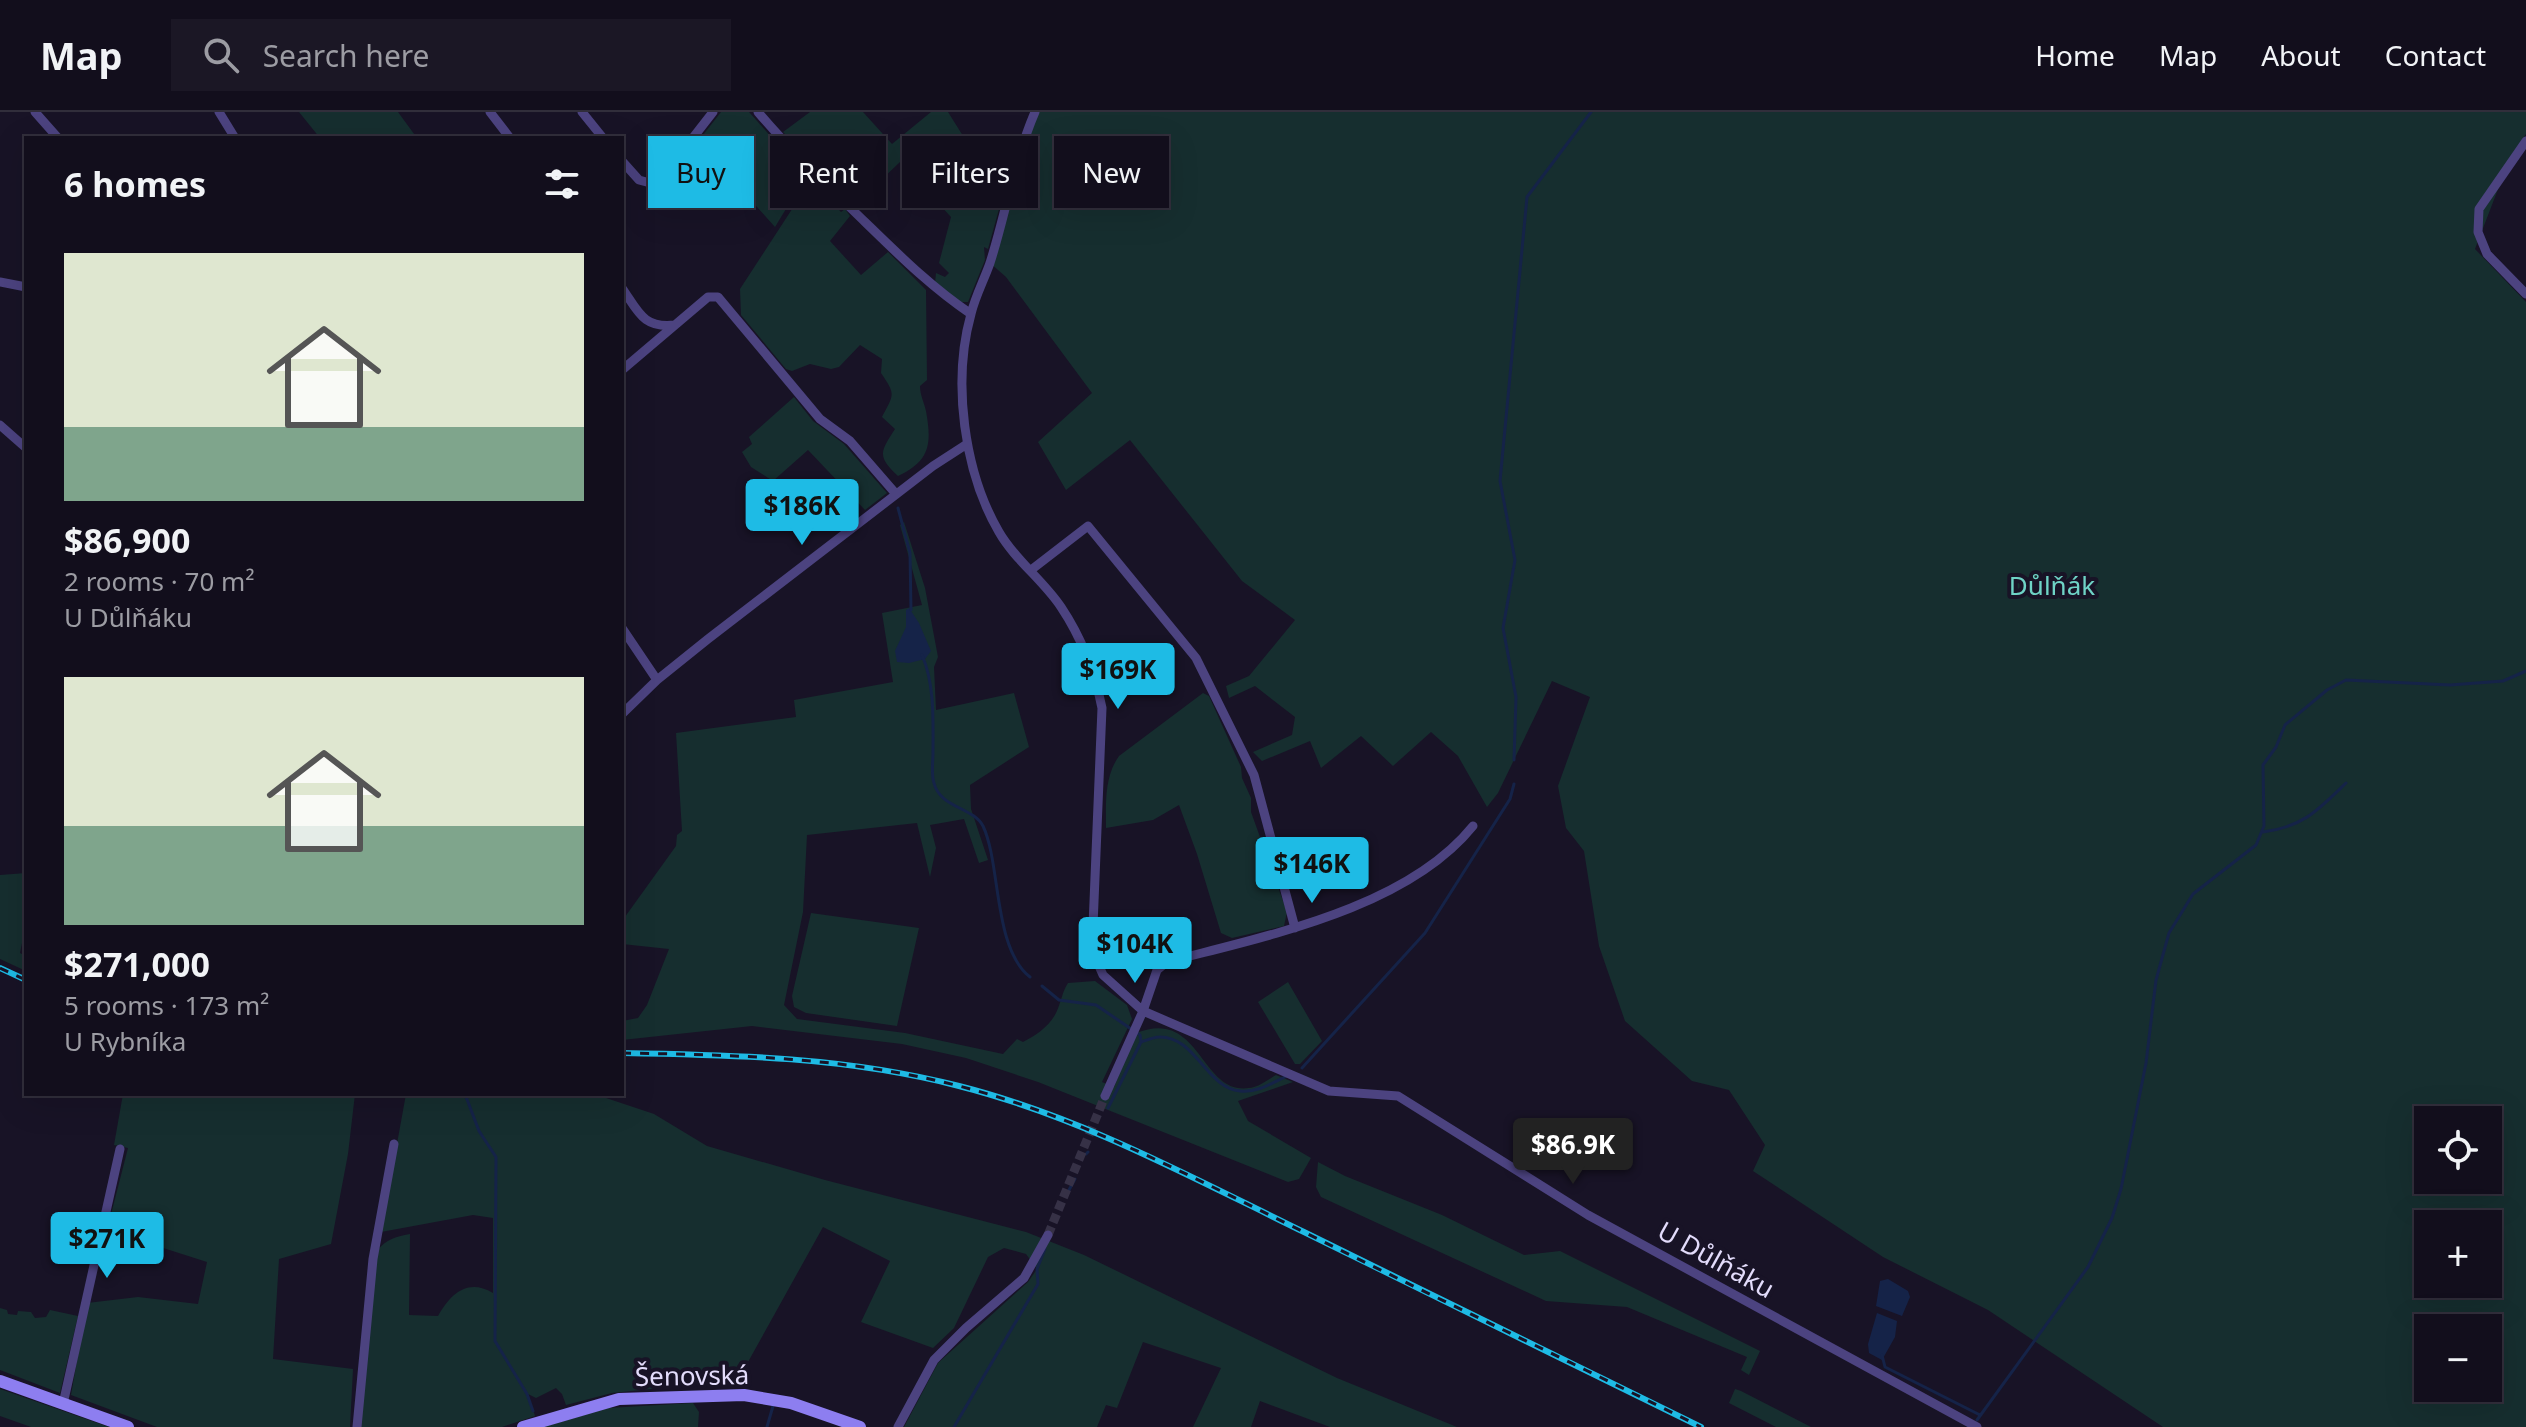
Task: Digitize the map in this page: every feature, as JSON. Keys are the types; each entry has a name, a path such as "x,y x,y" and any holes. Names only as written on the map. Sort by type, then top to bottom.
{"street":[{"path":"35,112 56,136"},
{"path":"219,112 234,136"},
{"path":"490,112 508,136"},
{"path":"582,112 601,136"},
{"path":"624,163 639,180 654,184 713,112"},
{"path":"758,112 815,174 904,261 971,314"},
{"name":"U Důlňáku","path":"1035,112 1012,175 990,263 971,314 963,367 964,420 971,466 999,533 1061,608 1096,677 1102,708 1092,950 1103,975 1143,1011 1329,1091 1398,1096 1588,1215 1961,1423 1977,1427"},
{"path":"2526,141 2479,209 2478,232 2487,254 2526,294"},
{"path":"0,282 24,287"},
{"path":"624,291 647,322 651,339 649,347"},
{"path":"624,368 708,297 718,297 820,419 850,441 896,494"},
{"path":"647,322 661,327 675,325"},
{"path":"0,425 24,446"},
{"path":"624,712 657,680 896,494 967,444"},
{"path":"1031,570 1088,526 1196,658 1254,775 1295,928"},
{"path":"624,631 657,680"},
{"path":"1105,1096 1143,1011 1157,970 1167,962 1295,928 1352,909 1410,878 1460,843 1473,826"},
{"path":"357,1427 373,1259 394,1144"},
{"path":"63,1404 120,1149"},
{"path":"898,1427 934,1360 1024,1278 1048,1235"},
{"path":"0,1381 128,1427"},
{"name":"Šenovská","path":"523,1427 619,1399 744,1395 781,1400 860,1427"}],"green space":[{"path":"299,112 398,112 416,136 318,136"},
{"path":"721,112 749,112 770,136 770,208 787,208 775,227 754,204 754,136 702,136"},
{"path":"810,112 863,112 885,136 787,136 783,132"},
{"path":"931,112 948,112 963,136 902,136 902,164 900,162 886,175 886,137 892,144"},
{"name":"Důlňák","path":"1035,112 2526,112 2526,134 2510,158 2475,249 2526,302 2526,1427 2163,1427 1988,1310 1883,1257 1753,1171 1765,1145 1729,1090 1692,1081 1625,1021 1599,946 1584,851 1566,828 1558,786 1590,697 1552,681 1498,793 1487,807 1458,756 1431,732 1393,766 1361,736 1321,768 1310,741 1262,761 1253,752 1292,735 1295,717 1255,686 1229,698 1226,686 1249,676 1295,620 1242,581 1130,440 1066,490 1038,442 1092,393 1006,277 990,263 1006,208 1038,208 1038,136 1028,136"},
{"path":"793,208 837,208 841,212 845,209 850,216 830,241 861,275 888,252 926,290 927,380 920,386 929,433 923,458 898,476 886,463 884,448 895,429 882,417 892,395 881,373 882,359 860,345 839,367 831,369 810,364 792,371 786,369 741,315 740,289"},
{"path":"943,208 999,208 988,249 984,247 985,260 968,302 960,302 935,283 936,273 945,277 949,273 939,263 951,217"},
{"path":"794,397 813,421 844,444 887,493 865,510 808,450 773,481 751,467 742,452 752,444 749,437"},
{"path":"904,522 925,588 938,657 934,667 936,710 1014,693 1029,747 970,785 971,809 988,860 979,863 964,819 930,825 936,848 930,877 917,823 807,835 803,912 784,1005 797,1019 905,1033 1003,1054 1017,1039 1023,1042 1050,1022 1068,983 1095,981 1127,1005 1132,1019 1102,1082 1114,1087 1136,1033 1158,1028 1175,1032 1189,1042 1222,1081 1236,1088 1254,1087 1276,1075 1293,1082 1238,1101 1248,1121 1311,1158 1299,1179 1288,1182 1038,1082 966,1058 902,1044 752,1026 624,1040 624,1021 638,1018 647,1005 669,949 624,944 624,918 676,846 677,835 682,831 676,733 796,717 794,700 893,682 882,613 922,605 900,525"},
{"path":"1203,693 1209,696 1241,767 1242,778 1251,798 1251,812 1287,912 1284,926 1232,938 1221,933 1179,805 1153,820 1106,828 1108,782 1119,756"},
{"path":"24,873 24,933 20,953 24,955 24,970 0,959 0,875"},
{"path":"811,913 919,928 897,1026 806,1013 794,1007 792,996"},
{"path":"1288,982 1322,1041 1300,1064 1295,1064 1258,1002"},
{"path":"123,1096 355,1096 348,1154 331,1244 279,1259 273,1359 353,1369 350,1427 157,1427 71,1395 87,1303 138,1297 198,1304 207,1262 107,1230 128,1148 114,1145"},
{"path":"406,1096 600,1096 654,1114 707,1146 1026,1232 1084,1255 1337,1378 1457,1427 1330,1427 1260,1401 1251,1427 1193,1427 1221,1368 1143,1342 1117,1408 1106,1405 1097,1427 904,1427 938,1363 1028,1282 1037,1269 1026,1254 1004,1248 988,1257 954,1328 933,1348 861,1322 890,1261 823,1227 743,1371 730,1381 612,1393 566,1405 556,1388 536,1398 528,1394 535,1416 502,1427 360,1427 377,1251 380,1247 391,1239 410,1234 409,1315 438,1316 455,1295 468,1288 476,1287 493,1293 493,1218 473,1215 381,1232"},
{"path":"1318,1162 1442,1215 1524,1255 1560,1251 1760,1351 1749,1375 1741,1370 1747,1357 1627,1307 1546,1301 1321,1197 1316,1187"},
{"path":"0,1308 7,1310 8,1314 31,1312 35,1318 46,1317 50,1310 78,1316 60,1393 0,1370"},
{"path":"0,1389 109,1427 31,1427 0,1416"},
{"path":"1735,1389 1811,1427 1776,1427 1729,1403"},
{"path":"693,1403 699,1412 698,1427 543,1427 608,1408"}],"water":[{"path":"909,608 931,651 925,659 897,662 895,651 906,627 906,610"},
{"path":"1888,1279 1908,1291 1910,1297 1902,1316 1876,1306 1880,1281"},
{"path":"1877,1313 1897,1321 1895,1337 1882,1360 1869,1353 1868,1344"}],"waterway":[{"path":"1514,760 1516,697 1503,628 1515,560 1500,481 1527,197 1591,112"},
{"path":"898,508 910,553 911,610"},
{"path":"922,655 932,703 934,783 943,798 972,815 983,826 1010,947 1018,964 1030,977"},
{"path":"1977,1420 2088,1267 2112,1218 2121,1189 2146,1063 2156,980 2169,933 2193,894 2256,845 2264,826 2263,765 2276,747 2285,725 2327,690 2346,680 2450,685 2503,681 2526,671"},
{"path":"2263,832 2299,821 2318,809 2346,783"},
{"path":"1302,1068 1425,933 1510,799 1514,784"},
{"path":"1042,986 1059,1000 1096,1005 1140,1035 1141,1042"},
{"path":"1108,1108 1141,1042 1159,1037 1182,1045 1228,1088 1252,1090 1287,1076"},
{"path":"466,1096 479,1131 496,1157 495,1341 527,1394 533,1411"},
{"name":"U Důlňáku","path":"1069,1190 1075,1179"},
{"path":"954,1427 1038,1284 1037,1269 1045,1249"},
{"path":"1882,1355 1885,1367 1980,1415"},
{"path":"767,1427 773,1406"}],"tunnel":[{"path":"1048,1235 1105,1096"}],"railway":[{"path":"0,968 24,979"},
{"path":"624,1053 791,1059 875,1069 959,1086 1048,1114 1177,1170 1701,1427"}]}
